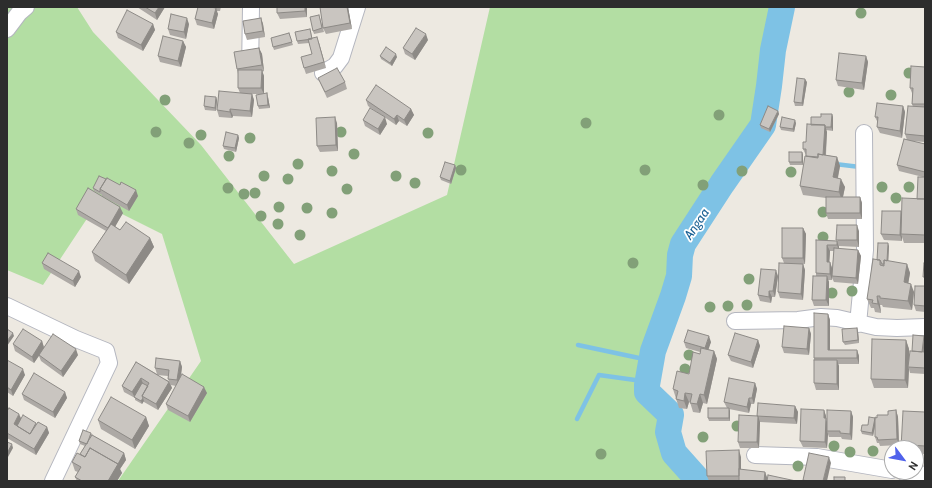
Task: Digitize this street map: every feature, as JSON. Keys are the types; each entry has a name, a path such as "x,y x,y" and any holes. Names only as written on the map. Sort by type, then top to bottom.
{"street":[{"path":"7,29 19,13 26,7"},
{"path":"250,89 251,7"},
{"path":"323,74 335,66 341,58 357,7"},
{"path":"858,324 865,250 864,133"},
{"path":"7,306 76,339 106,351 109,363 53,481"},
{"path":"735,321 798,320 821,317 837,318 858,324 883,328 925,327"},
{"path":"755,455 817,457 884,469"}],"green space":[{"path":"7,7 77,7 93,32 201,145 294,264 447,195 490,7 782,7 773,50 763,125 683,244 680,255 679,276 653,351 647,385 647,392 671,415 668,432 674,453 699,481 118,481 201,361 162,234 98,202 43,285 7,270"}],"building":[{"path":"145,7 159,7 155,13"},
{"path":"198,7 216,8 212,23 195,19"},
{"path":"277,7 305,7 305,11 277,13"},
{"path":"320,7 347,7 350,23 323,28"},
{"path":"127,10 153,24 141,45 116,32"},
{"path":"171,14 187,18 184,32 168,29"},
{"path":"319,15 322,28 313,31 310,17"},
{"path":"261,18 263,31 245,34 243,21"},
{"path":"416,28 426,34 412,54 403,48"},
{"path":"310,29 312,39 297,41 295,32"},
{"path":"289,33 292,42 273,47 271,38"},
{"path":"163,36 183,41 178,61 158,56"},
{"path":"317,37 324,62 304,68 301,57 312,54 308,39"},
{"path":"386,47 396,54 390,63 380,56"},
{"path":"259,48 262,65 237,69 234,52"},
{"path":"839,53 866,56 862,83 836,80"},
{"path":"911,66 925,67 925,104 912,104 913,88 910,88"},
{"path":"337,68 345,82 325,92 318,78"},
{"path":"238,70 262,70 261,88 238,88"},
{"path":"797,78 805,79 802,103 794,102"},
{"path":"376,85 411,109 404,120 397,115 394,119 366,100"},
{"path":"219,91 252,94 250,111 230,109 230,112 217,110"},
{"path":"267,93 268,105 258,106 256,95"},
{"path":"205,96 216,97 215,108 204,106"},
{"path":"877,103 903,106 900,131 877,127 878,117 875,117"},
{"path":"768,106 778,111 769,129 760,125"},
{"path":"908,106 925,107 925,136 905,134"},
{"path":"370,108 385,117 378,129 363,120"},
{"path":"821,114 832,114 831,127 825,127 825,125 811,125 811,117 821,117"},
{"path":"335,117 336,145 317,146 316,118"},
{"path":"782,117 795,120 793,129 780,127"},
{"path":"807,124 825,125 823,155 818,154 818,157 806,156 806,149 803,149 803,142 806,142"},
{"path":"226,132 238,135 235,148 223,146"},
{"path":"904,139 925,144 925,172 897,165"},
{"path":"789,152 802,152 802,162 789,162"},
{"path":"818,154 837,157 833,177 841,179 839,192 800,186 805,156 818,158"},
{"path":"445,162 455,165 450,181 440,177"},
{"path":"99,176 106,179 100,189 100,192 93,188"},
{"path":"918,177 925,177 925,199 917,199"},
{"path":"107,178 120,185 121,182 136,190 127,205 100,189"},
{"path":"88,188 120,207 108,228 76,209"},
{"path":"826,197 860,197 860,213 826,213"},
{"path":"902,198 925,199 925,235 901,234"},
{"path":"882,211 901,211 900,235 881,234"},
{"path":"126,222 150,238 126,275 92,252 111,224 120,230"},
{"path":"837,225 857,225 857,240 836,240"},
{"path":"782,228 803,228 803,258 782,258"},
{"path":"816,240 837,241 837,245 827,245 827,262 830,262 830,274 816,273"},
{"path":"878,243 888,243 887,261 884,260 884,264 882,264 880,260 877,260"},
{"path":"834,248 858,250 856,278 832,276"},
{"path":"48,253 79,271 73,281 42,263"},
{"path":"873,259 880,260 880,265 884,266 884,260 907,264 904,282 911,284 908,301 880,298 880,296 877,296 878,304 872,303 873,300 867,299"},
{"path":"779,263 803,264 801,294 778,292"},
{"path":"924,263 925,277 923,277"},
{"path":"761,269 776,270 773,291 769,291 769,297 758,295"},
{"path":"813,276 827,276 826,300 812,300"},
{"path":"915,286 925,286 925,306 914,305"},
{"path":"814,313 828,314 828,350 857,350 857,358 814,358"},
{"path":"784,326 809,328 807,349 782,347"},
{"path":"857,328 858,340 843,342 842,329"},
{"path":"7,329 13,333 7,341"},
{"path":"23,329 42,341 32,357 13,344"},
{"path":"688,330 709,336 705,348 684,342"},
{"path":"735,333 758,340 751,362 728,355"},
{"path":"53,334 76,349 61,371 39,355"},
{"path":"913,335 924,336 922,352 912,351"},
{"path":"872,339 906,340 905,380 871,379"},
{"path":"701,348 714,351 704,395 700,394 697,404 690,403 692,394 685,393 684,401 676,399 678,391 673,389 677,371 689,374 693,352 700,354"},
{"path":"910,351 925,352 925,368 908,367"},
{"path":"156,358 180,361 177,380 168,379 169,370 155,368"},
{"path":"7,360 23,369 11,390 7,387"},
{"path":"814,360 837,360 837,384 814,383"},
{"path":"136,362 169,382 156,404 142,396 149,383 141,378 132,392 122,386"},
{"path":"34,373 65,392 53,412 22,394"},
{"path":"182,374 204,387 188,416 166,404"},
{"path":"729,378 755,383 752,398 749,398 747,407 724,402"},
{"path":"142,383 148,386 142,396 143,398 141,401 134,397"},
{"path":"111,397 146,417 132,440 98,420"},
{"path":"758,403 795,406 794,418 757,416"},
{"path":"9,408 19,414 14,424 30,434 38,422 47,427 34,449 7,433 7,411"},
{"path":"708,408 729,408 729,418 708,418"},
{"path":"801,409 824,410 824,418 826,418 825,442 800,441"},
{"path":"827,410 851,411 850,434 840,433 840,431 827,431"},
{"path":"896,410 897,439 878,440 877,437 875,437 875,417 877,418 877,415 888,415 888,411"},
{"path":"903,411 925,412 925,446 924,440 901,440"},
{"path":"23,415 36,423 30,434 17,426"},
{"path":"739,415 758,416 757,442 738,442"},
{"path":"869,417 875,418 872,433 861,431 862,425 868,425"},
{"path":"83,430 91,433 87,444 79,441"},
{"path":"92,435 124,453 118,464 90,448 85,457 80,454"},
{"path":"7,442 12,444 7,453"},
{"path":"90,448 118,464 108,481 82,481 75,477 81,467 72,462 77,453 85,457"},
{"path":"739,450 739,476 707,476 706,451"},
{"path":"809,453 829,457 823,481 803,480"},
{"path":"739,469 765,472 764,481 739,481"},
{"path":"768,475 796,481 767,481"},
{"path":"834,477 845,477 845,481 834,481"}],"waterway":[{"name":"Angaa","path":"699,481 674,453 668,432 671,415 647,392 647,385 653,351 679,276 680,255 683,244 763,125 773,50 782,7"},
{"path":"835,164 860,167"},
{"path":"578,345 639,358"},
{"path":"577,419 599,375 635,380"}]}
